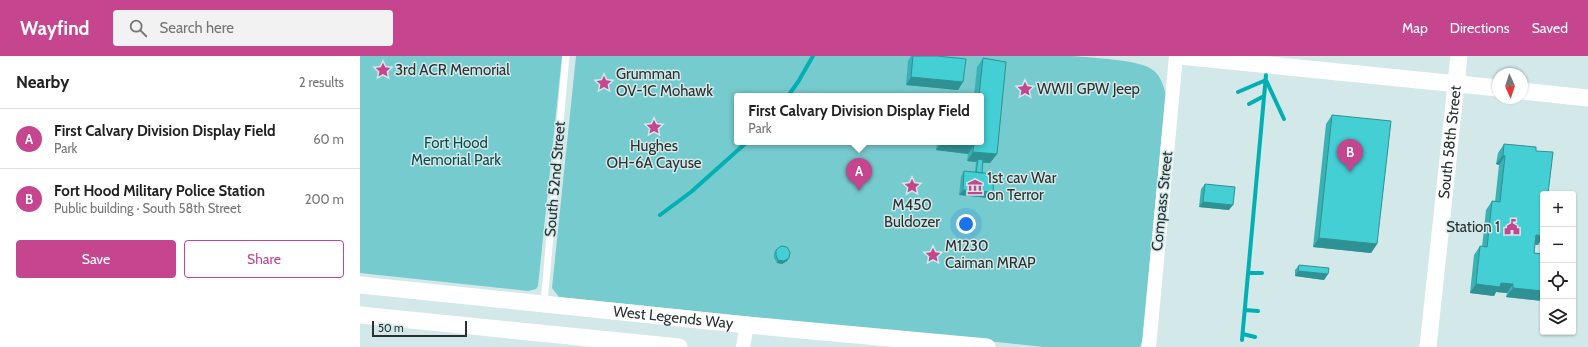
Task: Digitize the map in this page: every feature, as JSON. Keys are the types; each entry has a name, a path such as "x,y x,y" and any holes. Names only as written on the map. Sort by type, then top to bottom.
{"street":[{"name":"Compass Street","path":"1149,347 1176,56"},
{"path":"1179,56 1217,58 1492,87"},
{"name":"South 58th Street","path":"1428,347 1459,56"},
{"path":"1528,92 1588,98"},
{"name":"West Legends Way","path":"360,285 747,325 987,347"},
{"name":"West Legends Way","path":"360,315 679,347"},
{"path":"743,347 747,325"}],"lane":[{"name":"South 52nd Street","path":"544,303 566,56"}],"green space":[{"name":"Fort Hood Memorial Park","path":"360,56 562,56 538,286 536,289 528,291 360,273"},
{"path":"576,56 1072,56 1126,61 1146,66 1158,75 1166,94 1142,341 1140,347 1044,347 559,297 552,288"}],"building":[{"path":"913,56 937,56 966,59 963,82 911,77"},
{"path":"983,58 1006,62 997,154 973,152 974,145 984,145 984,93 979,93"},
{"path":"1332,115 1391,121 1377,244 1319,238"},
{"name":"Station 1","path":"1504,144 1536,147 1536,151 1553,152 1548,191 1540,191 1540,236 1536,235 1534,253 1540,254 1540,291 1513,288 1513,284 1501,283 1500,287 1476,284 1480,246 1487,247 1492,201 1500,202 1505,156 1503,155"},
{"path":"978,159 983,160 982,173 976,172"},
{"name":"1st cav War on Terror","path":"964,171 994,174 993,192 963,190"},
{"path":"1205,184 1235,187 1233,205 1203,202"},
{"path":"781,246 787,247 790,252 789,258 784,261 778,260 776,255 776,250"},
{"path":"1299,265 1329,268 1328,274 1298,271"}],"waterway":[{"path":"790,93 813,56"},
{"path":"1242,340 1266,75"},
{"path":"1238,92 1266,80 1284,119"},
{"path":"1249,104 1264,96"},
{"path":"660,215 691,192 744,145"},
{"path":"1248,273 1262,273"},
{"path":"1245,310 1258,311"},
{"path":"1243,334 1255,337"}],"place":[{"name":"3rd ACR Memorial","path":"383,70"},
{"name":"Grumman OV-1C Mohawk","path":"604,83"},
{"name":"WWII GPW Jeep","path":"1025,89"},
{"name":"Hughes OH-6A Cayuse","path":"654,127"},
{"name":"Fort Hood Military Police Station","path":"1350,172"},
{"name":"M450 Buldozer","path":"912,186"},
{"name":"1st cav War on Terror","path":"975,187"},
{"name":"First Calvary Division Display Field","path":"859,191"},
{"name":"Station 1","path":"1512,227"},
{"name":"M1230 Caiman MRAP","path":"933,255"}]}
